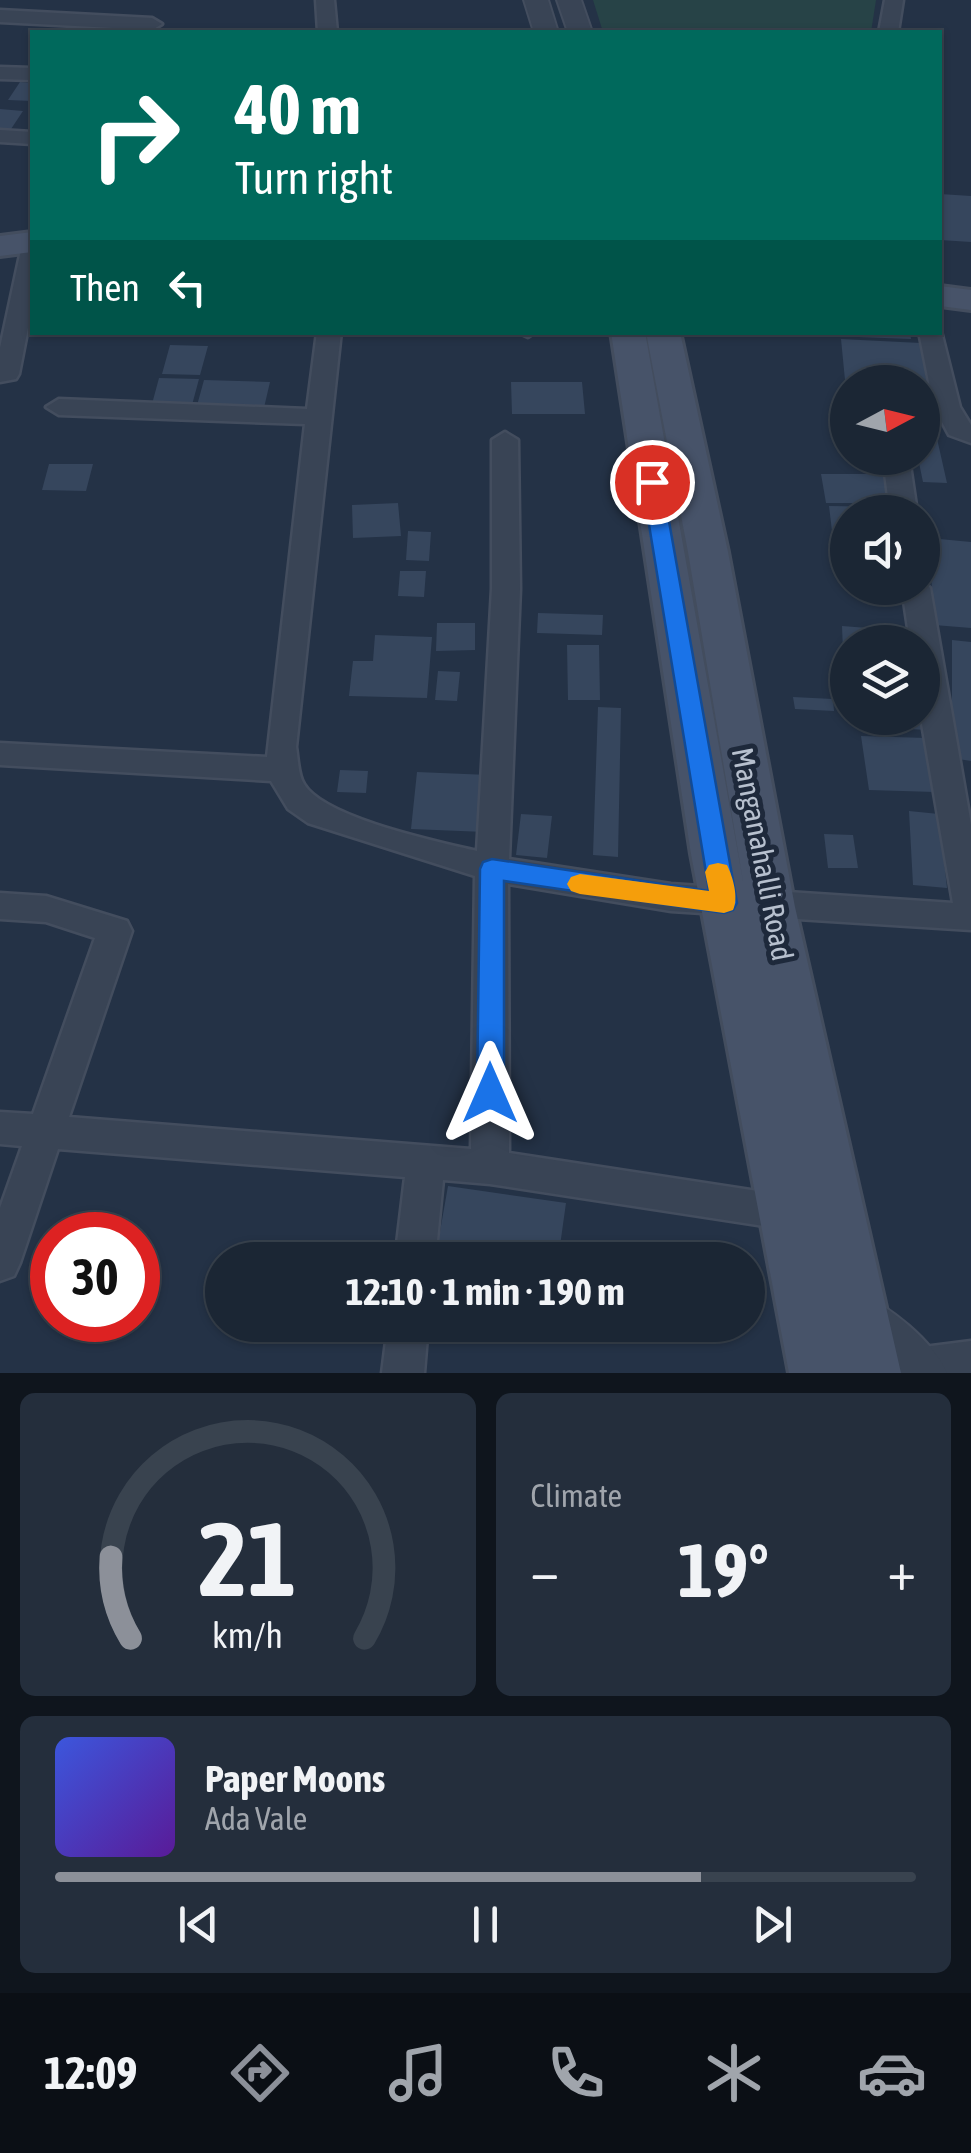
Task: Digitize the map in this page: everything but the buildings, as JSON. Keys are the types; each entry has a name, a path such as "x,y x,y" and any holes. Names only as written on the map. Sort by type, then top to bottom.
{"main road":[{"path":"0,219 30,215"},
{"path":"0,246 30,242"},
{"path":"942,270 971,273"},
{"path":"942,296 971,300"},
{"name":"Manganahalli Road","path":"629,335 724,903 818,1373"},
{"name":"Manganahalli Road","path":"664,335 708,552 771,907 860,1316"}],"street":[{"path":"0,16 152,28 155,0"},
{"path":"324,0 328,30"},
{"path":"536,0 545,30"},
{"path":"569,0 579,30"},
{"path":"890,30 894,0"},
{"path":"0,73 30,74"},
{"path":"0,136 30,138"},
{"path":"0,375 7,374 25,323 30,271"},
{"path":"330,335 281,747 290,790 318,814 446,859 492,869 724,903 971,913 919,605"},
{"path":"932,335 947,407 958,429 971,434"},
{"path":"60,407 318,417"},
{"path":"490,1167 492,869 506,589 505,440"},
{"path":"0,754 286,770"},
{"path":"0,906 46,908 115,931 0,1263"},
{"path":"0,1128 490,1167 838,1222"},
{"path":"417,1242 426,1161"},
{"path":"807,1318 860,1316 903,1372 971,1361"},
{"path":"403,1373 406,1342"}],"green space":[{"path":"593,0 876,0 871,30 602,30"}],"slow traffic":[{"path":"580,884 724,903 718,872"}],"route":[{"path":"490,1093 492,869 543,880 724,903 652,482"}]}
